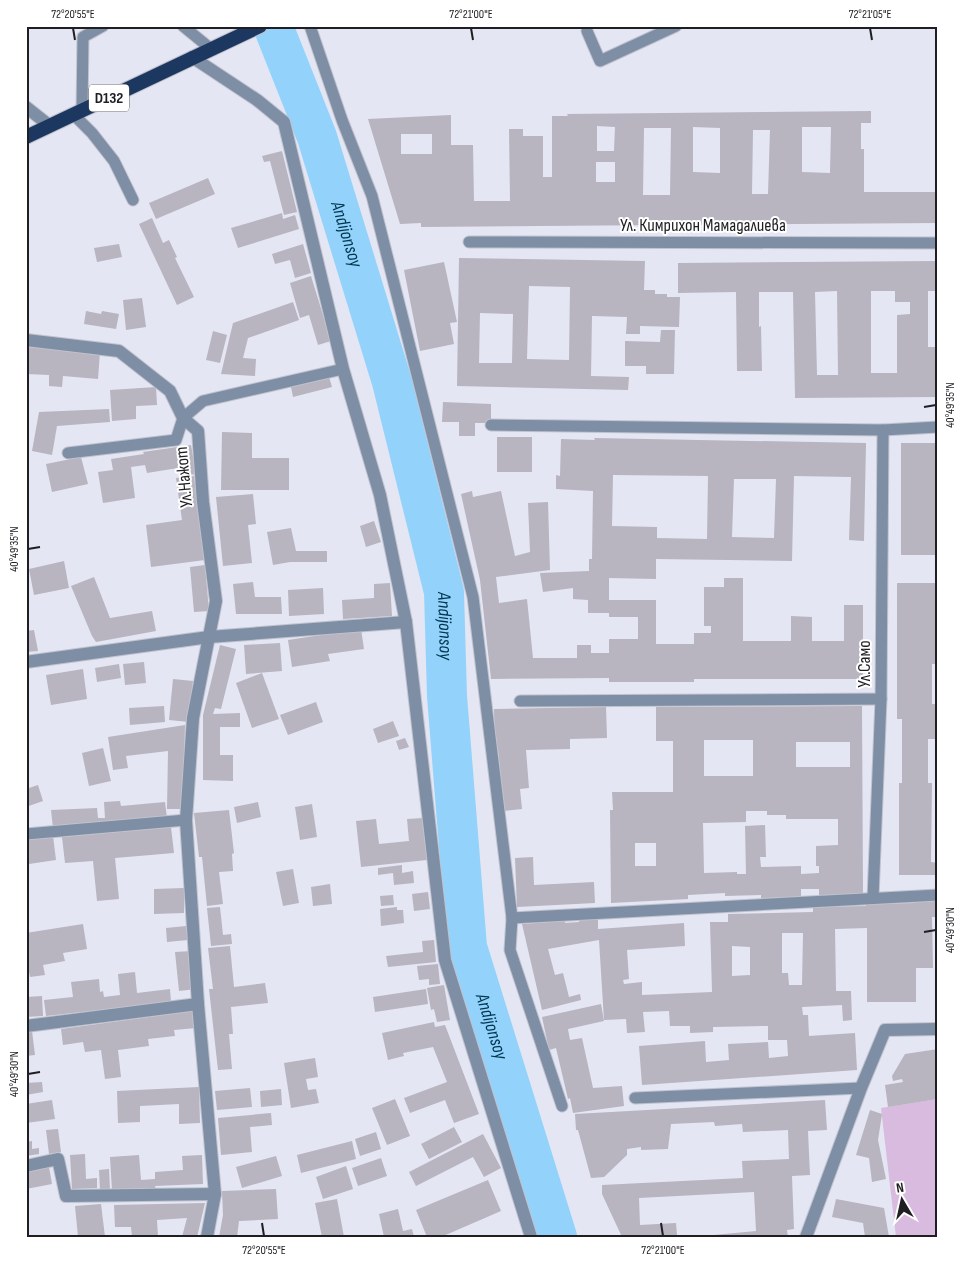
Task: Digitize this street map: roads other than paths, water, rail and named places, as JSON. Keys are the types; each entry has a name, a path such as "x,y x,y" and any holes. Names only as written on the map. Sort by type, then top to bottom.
{"highway":[{"name":"D132","path":"26,137 260,26"}],"street":[{"path":"192,57 257,100 284,122 343,369 380,495 406,622 445,960 531,1237"},
{"path":"26,107 50,126"},
{"name":"Ул.Нажот","path":"26,340 119,350 170,391 183,418 198,431 204,502 216,601 193,718 186,820 198,1004 215,1194 207,1237"},
{"path":"26,662 209,637 406,622"},
{"path":"26,1026 198,1004"},
{"path":"806,1237 885,1030 938,1029"},
{"path":"26,1166 58,1159 66,1196 215,1194"}],"lane":[{"path":"103,26 83,37 78,113 114,161 133,200"},
{"path":"310,26 342,120 372,196 473,597 512,918 510,950 562,1106"},
{"path":"590,28 600,61 676,26"},
{"path":"186,28 211,49"},
{"name":"Ул. Кимрихон Мамадалиева","path":"469,242 938,243"},
{"path":"68,452 176,440 183,418 203,401 343,369"},
{"path":"491,425 883,430 938,427"},
{"name":"Ул.Само","path":"873,898 882,699 883,430"},
{"path":"520,701 882,699"},
{"path":"26,834 186,820"},
{"path":"512,918 938,895"},
{"path":"635,1098 862,1088"}],"waterway":[{"name":"Andijonsoy","path":"273,26 317,137 392,382 444,592 447,696 467,947 557,1237"}]}
